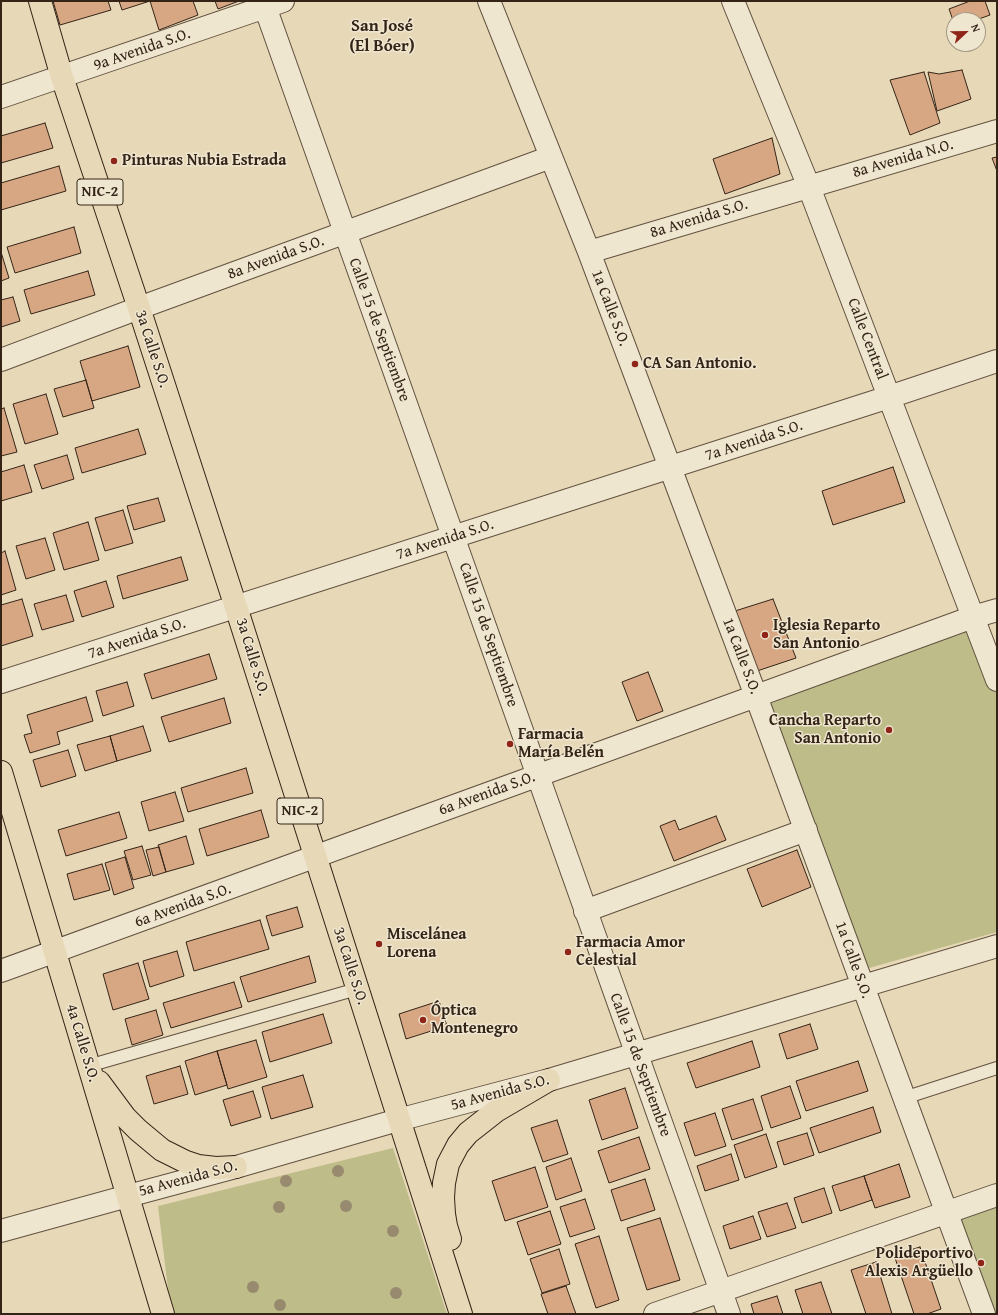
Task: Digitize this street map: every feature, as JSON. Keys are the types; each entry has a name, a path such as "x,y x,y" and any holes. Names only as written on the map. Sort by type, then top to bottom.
{"highway":[{"name":"3a Calle S.O.","path":"40,1 62,77 236,607 398,1120 461,1314"},
{"name":"4a Calle S.O.","path":"1,772 163,1314"},
{"path":"88,1066 125,1117 162,1150 186,1162 198,1166 216,1168 236,1167"},
{"path":"466,1314 464,1286 446,1226 443,1198 448,1164 458,1145 468,1133 506,1105 549,1080"}],"street":[{"name":"1a Calle S.O.","path":"489,1 589,252 806,830 984,1314"},
{"name":"Calle Central","path":"733,1 809,187 997,680"},
{"name":"9a Avenida S.O.","path":"1,97 62,77 270,3"},
{"name":"Calle 15 de Septiembre","path":"270,3 344,232 729,1314"},
{"name":"8a Avenida N.O.","path":"809,187 997,131"},
{"name":"8a Avenida S.O.","path":"1,360 344,232 551,157"},
{"name":"8a Avenida S.O.","path":"589,252 809,187"},
{"name":"7a Avenida S.O.","path":"1,682 997,361"},
{"name":"6a Avenida S.O.","path":"1,971 973,617 997,610"},
{"path":"585,911 806,830"},
{"name":"5a Avenida S.O.","path":"1,1232 236,1167 398,1120 549,1080 997,946"},
{"path":"655,1314 997,1195"}],"lane":[{"path":"88,1066 357,989"},
{"path":"904,1098 997,1068"}],"shaded area":[{"path":"972,625 997,688 997,932 869,968 765,706"},
{"path":"393,1148 447,1314 171,1314 158,1206"},
{"name":"Polideportivo Alexis Argüello","path":"997,1195 997,1314 984,1314 946,1212"}],"building":[{"path":"53,1 108,1 111,10 60,25"},
{"path":"119,1 150,1 122,10"},
{"path":"150,1 193,1 198,15 159,30"},
{"path":"215,1 239,1 218,9"},
{"path":"970,1 985,1 990,15 986,16 986,12 950,12 949,9"},
{"path":"962,70 971,99 937,111 928,72 939,74"},
{"path":"924,72 940,123 910,135 890,80"},
{"path":"45,123 53,148 1,163 1,136"},
{"path":"772,138 780,174 725,194 713,159"},
{"path":"997,157 997,171 992,158"},
{"path":"59,166 66,191 1,210 1,183"},
{"path":"74,227 81,253 15,273 7,247"},
{"path":"1,252 9,278 1,281"},
{"path":"88,271 95,295 31,314 24,290"},
{"path":"13,297 20,321 1,327 1,300"},
{"path":"128,346 140,387 92,401 80,361"},
{"path":"86,380 94,408 63,417 54,389"},
{"path":"46,394 58,434 25,444 13,404"},
{"path":"4,408 17,452 1,456 1,409"},
{"path":"138,429 146,454 82,473 75,448"},
{"path":"67,455 74,479 42,489 34,465"},
{"path":"24,465 32,492 1,501 1,472"},
{"path":"893,467 905,502 833,525 822,491"},
{"path":"158,498 165,521 134,530 127,506"},
{"path":"123,510 133,543 105,551 95,518"},
{"path":"88,522 99,560 64,570 53,533"},
{"path":"45,538 55,570 26,579 16,546"},
{"path":"5,551 16,590 1,595 1,553"},
{"path":"181,557 188,580 123,599 117,576"},
{"path":"106,581 114,607 82,617 74,591"},
{"path":"66,595 74,621 42,630 34,604"},
{"path":"22,599 33,636 1,646 1,605"},
{"name":"Iglesia Reparto San Antonio","path":"773,599 796,658 757,671 735,611"},
{"path":"209,654 217,679 152,699 144,674"},
{"path":"648,672 663,711 637,721 622,682"},
{"path":"127,682 134,706 103,716 96,691"},
{"path":"86,697 93,721 57,732 60,744 30,753 24,735 32,733 27,715"},
{"path":"224,698 231,723 169,742 161,717"},
{"path":"143,726 151,751 117,761 110,736"},
{"path":"110,736 117,761 85,771 77,745"},
{"path":"68,750 76,776 41,787 33,760"},
{"path":"246,768 253,793 188,812 181,788"},
{"path":"175,792 184,821 149,831 141,802"},
{"path":"261,810 269,837 207,856 199,829"},
{"path":"119,812 127,838 66,856 58,830"},
{"path":"716,816 726,840 674,861 660,826 675,820 679,830"},
{"path":"186,836 194,864 166,872 158,845"},
{"path":"142,846 151,875 133,880 124,851"},
{"path":"159,847 166,872 153,876 146,850"},
{"path":"797,850 811,887 762,907 747,869"},
{"path":"125,857 134,888 114,895 105,863"},
{"path":"102,864 110,890 74,900 67,874"},
{"path":"297,907 303,927 272,936 266,916"},
{"path":"260,920 269,949 194,971 186,942"},
{"path":"177,951 184,976 150,987 143,961"},
{"path":"309,956 316,982 248,1002 240,977"},
{"path":"138,963 149,999 113,1010 103,974"},
{"path":"234,982 242,1007 171,1028 163,1003"},
{"name":"Óptica Montenegro","path":"439,1001 447,1026 406,1039 399,1014"},
{"path":"156,1010 163,1035 132,1045 125,1019"},
{"path":"323,1014 332,1043 270,1062 262,1032"},
{"path":"810,1024 818,1049 787,1059 779,1034"},
{"path":"256,1040 267,1077 228,1089 217,1051"},
{"path":"752,1041 760,1067 696,1088 687,1063"},
{"path":"217,1051 227,1085 195,1095 185,1061"},
{"path":"858,1061 868,1091 806,1111 796,1081"},
{"path":"180,1066 188,1094 154,1104 146,1076"},
{"path":"303,1075 313,1107 271,1119 262,1087"},
{"path":"790,1086 801,1118 771,1128 761,1096"},
{"path":"625,1088 638,1128 602,1140 589,1100"},
{"path":"253,1091 261,1117 231,1126 223,1100"},
{"path":"753,1099 763,1130 732,1140 722,1109"},
{"path":"873,1107 881,1132 819,1153 810,1128"},
{"path":"715,1113 726,1146 695,1156 684,1123"},
{"path":"557,1120 568,1154 543,1162 531,1128"},
{"path":"807,1133 814,1155 784,1165 777,1142"},
{"path":"766,1134 777,1167 745,1178 734,1145"},
{"path":"639,1137 650,1169 609,1183 598,1151"},
{"path":"731,1154 739,1180 705,1191 697,1166"},
{"path":"571,1158 582,1191 556,1200 546,1167"},
{"path":"899,1164 910,1197 875,1208 864,1176"},
{"path":"535,1167 548,1207 505,1221 492,1181"},
{"path":"864,1176 872,1200 840,1211 832,1186"},
{"path":"645,1179 655,1210 621,1221 611,1190"},
{"path":"824,1188 832,1213 802,1223 794,1198"},
{"path":"585,1199 595,1229 570,1237 560,1207"},
{"path":"787,1203 796,1228 767,1237 758,1212"},
{"path":"550,1211 561,1244 528,1255 517,1222"},
{"path":"753,1216 761,1239 730,1249 723,1226"},
{"path":"660,1218 680,1280 647,1290 627,1228"},
{"path":"599,1236 619,1300 596,1308 575,1244"},
{"path":"920,1247 941,1309 927,1314 914,1314 894,1255"},
{"path":"559,1249 570,1284 542,1293 530,1259"},
{"path":"876,1262 892,1314 866,1314 851,1270"},
{"path":"821,1282 832,1314 803,1314 795,1290"},
{"path":"566,1286 576,1314 548,1314 541,1294"},
{"path":"777,1296 783,1314 754,1314 751,1304"}],"place":[{"name":"Pinturas Nubia Estrada","path":"114,161"},
{"name":"CA San Antonio.","path":"635,364"},
{"name":"Iglesia Reparto San Antonio","path":"765,635"},
{"name":"Cancha Reparto San Antonio","path":"889,730"},
{"name":"Farmacia María Belén","path":"510,744"},
{"name":"Miscelánea Lorena","path":"379,944"},
{"name":"Farmacia Amor Celestial","path":"568,952"},
{"name":"Óptica Montenegro","path":"423,1020"},
{"name":"Polideportivo Alexis Argüello","path":"981,1263"}],"district":[{"name":"San José (El Bóer)","path":"382,37"}]}
